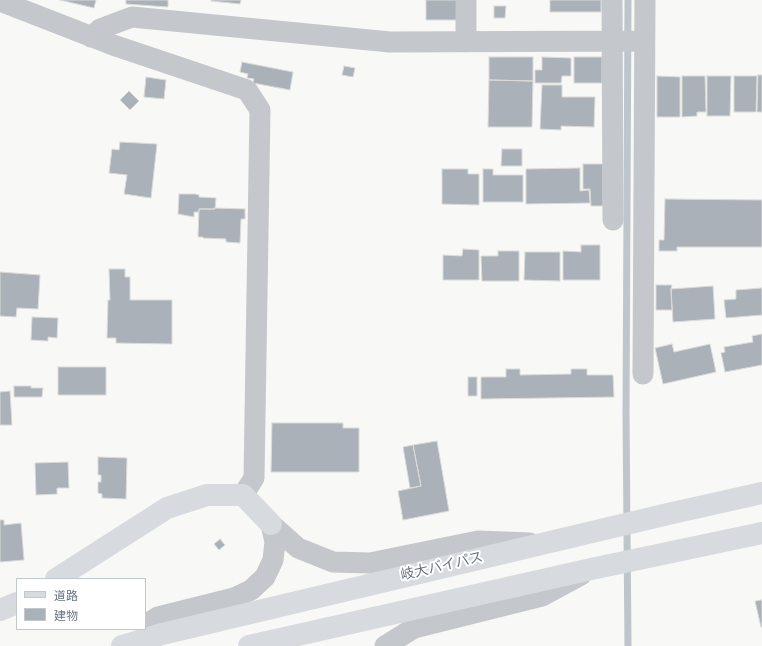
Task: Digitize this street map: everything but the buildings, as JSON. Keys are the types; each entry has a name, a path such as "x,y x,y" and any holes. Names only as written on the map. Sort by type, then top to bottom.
{"main road":[{"name":"岐大バイパス","path":"122,646 162,634 762,493"},
{"path":"58,578 168,508 207,495 243,495 271,524"},
{"path":"249,646 596,568 762,533"},
{"path":"0,610 16,603"}],"street":[{"path":"466,0 466,42"},
{"path":"612,0 613,220"},
{"path":"643,374 644,0"},
{"path":"0,1 91,37 247,90 260,110 254,478 243,495"},
{"path":"91,37 100,29 132,18 390,42 644,41"},
{"path":"271,524 298,548 333,562 370,563 478,541 542,544"},
{"path":"146,624 158,617 234,598 251,590 265,577 273,560 275,542 271,524"},
{"path":"385,646 414,628 542,596 596,568"},
{"path":"109,646 136,630"}],"waterway":[{"path":"628,0 626,414 628,646"}]}
